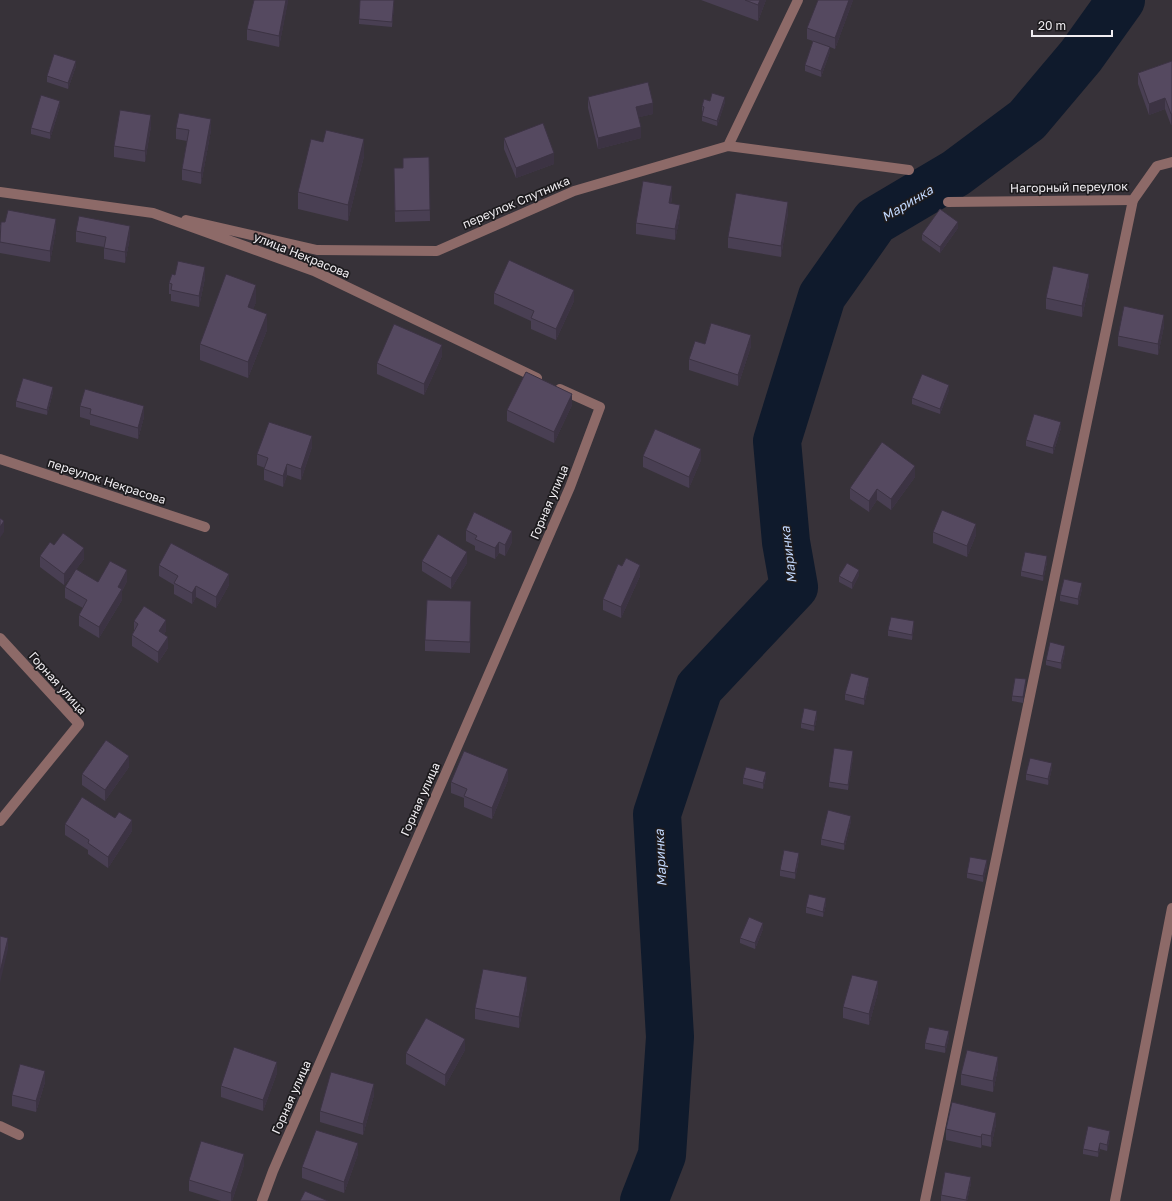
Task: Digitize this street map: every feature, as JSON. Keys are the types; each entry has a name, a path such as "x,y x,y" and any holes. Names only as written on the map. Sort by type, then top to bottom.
{"street":[{"path":"798,0 728,146 909,170"},
{"name":"переулок Спутника","path":"153,213 317,250 437,251 574,191 728,146"},
{"name":"Нагорный переулок","path":"948,202 1133,200 1157,166 1172,162"},
{"name":"улица Некрасова","path":"0,192 153,213 314,271 600,408"},
{"path":"925,1201 1133,200"},
{"name":"Горная улица","path":"262,1201 276,1164 570,487 600,408"},
{"name":"переулок Некрасова","path":"0,459 205,527"},
{"name":"Горная улица","path":"0,638 79,724 0,821"},
{"path":"1115,1201 1172,908"},
{"path":"0,1126 19,1135"}],"building":[{"path":"254,0 286,0 279,36 247,29"},
{"path":"360,0 394,0 392,22 359,19"},
{"path":"745,0 760,0 758,5"},
{"path":"818,0 849,0 835,38 807,28"},
{"path":"813,41 830,47 821,71 805,65"},
{"path":"54,54 76,61 68,83 47,76"},
{"path":"1172,61 1171,114 1165,98 1149,104 1138,73"},
{"path":"648,82 653,103 636,107 641,127 598,138 588,97"},
{"path":"712,93 725,97 717,121 702,116 704,99 710,101"},
{"path":"41,95 60,101 50,133 31,128"},
{"path":"120,110 151,115 145,151 114,146"},
{"path":"179,113 211,119 201,173 182,169 189,130 176,128"},
{"path":"543,123 554,153 516,168 504,138"},
{"path":"326,130 364,139 348,205 298,192 311,139 323,142"},
{"path":"429,157 430,210 395,211 394,168 403,168 403,158"},
{"path":"643,181 672,186 669,203 680,205 675,229 636,223"},
{"path":"736,193 788,202 781,246 728,237"},
{"path":"940,209 958,222 940,247 922,234"},
{"path":"8,210 56,219 50,251 0,242 1,222 5,222"},
{"path":"79,216 130,226 125,252 104,248 106,237 76,231"},
{"path":"509,260 574,290 556,329 531,318 534,311 494,293"},
{"path":"178,261 205,267 199,296 171,290 172,284 169,283 172,274 175,275"},
{"path":"1053,266 1089,274 1082,306 1046,298"},
{"path":"226,274 256,285 248,307 267,314 248,362 200,344"},
{"path":"1124,306 1164,315 1158,344 1118,336"},
{"path":"711,323 751,335 738,375 689,359 695,341 705,344"},
{"path":"394,324 442,345 424,384 377,363"},
{"path":"526,372 572,394 554,432 507,410"},
{"path":"922,374 949,385 940,409 912,398"},
{"path":"23,378 53,387 47,410 16,401"},
{"path":"85,389 144,406 138,428 90,414 91,409 80,406"},
{"path":"1034,414 1061,422 1053,448 1026,440"},
{"path":"269,422 312,436 301,469 287,464 283,476 264,469 268,458 257,454"},
{"path":"655,429 701,449 689,477 643,456"},
{"path":"882,442 915,466 891,499 877,489 869,501 850,488"},
{"path":"942,510 976,524 967,546 933,532"},
{"path":"474,512 512,531 505,545 499,542 495,548 475,539 477,536 466,530"},
{"path":"0,518 4,521 0,527"},
{"path":"63,533 84,548 64,574 40,556 50,542 54,545"},
{"path":"438,534 467,552 451,578 422,561"},
{"path":"171,543 229,574 216,597 196,586 192,593 174,583 178,576 159,565"},
{"path":"1025,552 1047,556 1043,576 1021,571"},
{"path":"626,558 640,565 621,607 603,599 618,564 622,566"},
{"path":"110,561 127,570 118,587 122,589 99,627 79,615 87,600 65,587 76,569 98,582"},
{"path":"847,563 859,570 852,583 839,576"},
{"path":"1064,579 1082,583 1078,599 1060,595"},
{"path":"427,600 471,601 470,642 425,640"},
{"path":"144,606 166,620 159,631 168,637 158,652 132,635 138,624 134,621"},
{"path":"891,617 914,621 912,635 888,630"},
{"path":"1050,642 1065,646 1061,663 1046,660"},
{"path":"851,673 869,678 864,699 845,694"},
{"path":"1015,678 1026,679 1023,697 1012,696"},
{"path":"804,708 817,711 814,726 801,723"},
{"path":"106,740 129,756 105,790 82,774"},
{"path":"834,748 853,751 848,785 829,782"},
{"path":"464,751 508,769 492,808 464,796 467,789 451,782"},
{"path":"1030,758 1052,763 1048,779 1026,774"},
{"path":"746,767 766,772 763,783 743,778"},
{"path":"82,797 115,818 119,812 132,820 108,857 88,843 89,840 65,824"},
{"path":"828,810 851,816 844,844 821,839"},
{"path":"784,850 799,853 795,873 780,870"},
{"path":"970,857 987,860 983,876 967,873"},
{"path":"809,894 826,898 823,912 806,907"},
{"path":"749,917 763,923 755,943 740,938"},
{"path":"0,936 8,938 0,972"},
{"path":"483,969 527,977 519,1017 475,1008"},
{"path":"852,975 878,981 869,1014 843,1007"},
{"path":"426,1018 465,1039 445,1075 406,1053"},
{"path":"929,1027 949,1031 945,1047 925,1043"},
{"path":"234,1047 277,1062 263,1100 221,1086"},
{"path":"967,1050 998,1057 993,1081 961,1074"},
{"path":"20,1064 45,1071 36,1101 12,1095"},
{"path":"331,1072 374,1084 363,1124 320,1111"},
{"path":"952,1102 996,1113 991,1136 982,1134 981,1137 946,1129"},
{"path":"1088,1126 1110,1131 1107,1145 1100,1143 1098,1152 1083,1149"},
{"path":"316,1130 358,1143 344,1182 302,1167"},
{"path":"201,1141 244,1154 231,1193 189,1180"},
{"path":"945,1172 971,1177 966,1200 941,1195"},
{"path":"305,1191 328,1201 300,1201"}],"waterway":[{"name":"Маринка","path":"644,1201 662,1155 670,1037 657,814 699,688 794,587 786,542 777,441 822,296 875,221 956,173 1027,120 1081,56 1121,0"}]}
